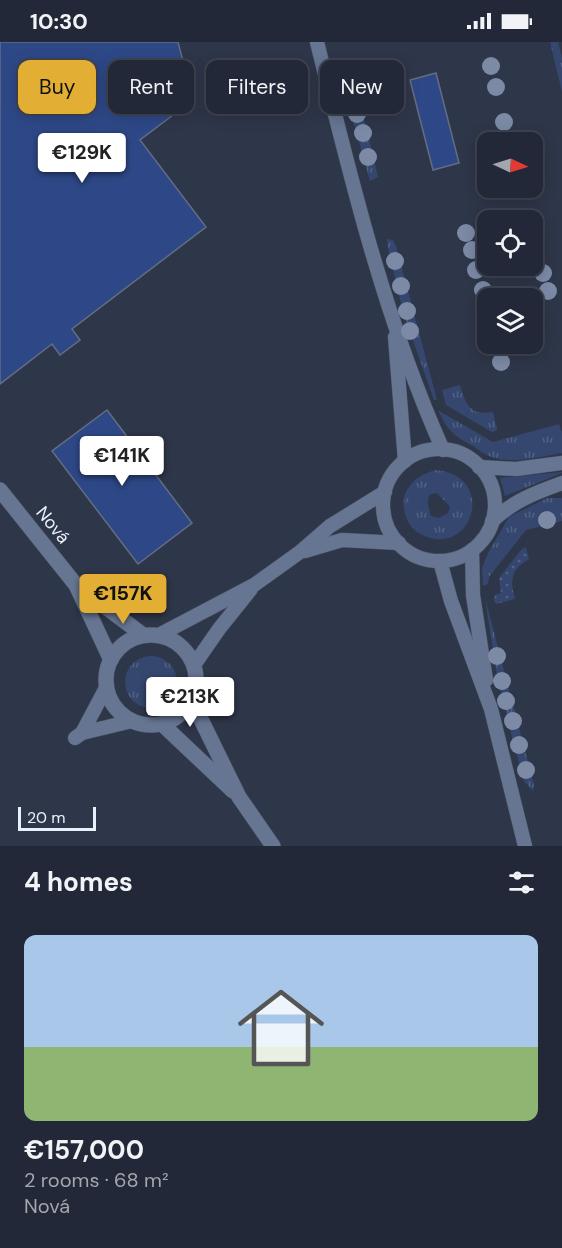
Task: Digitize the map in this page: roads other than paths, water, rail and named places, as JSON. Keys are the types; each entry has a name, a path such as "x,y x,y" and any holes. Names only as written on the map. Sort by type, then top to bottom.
{"street":[{"name":"Nová","path":"0,490 76,585 111,660"},
{"name":"Nová","path":"76,585 143,635"},
{"path":"159,634 181,644 189,653 197,676 192,701 180,716 162,724 141,724 132,721 115,707 109,697 106,677 111,660 124,643 143,635 159,634"},
{"path":"192,701 239,797 273,846"},
{"path":"162,724 239,797"}],"lane":[{"path":"317,42 355,189 393,317 426,410 443,450"},
{"path":"393,317 405,461"},
{"path":"443,450 466,457 479,466 492,486 494,504 492,521 484,537 472,550 457,558 440,561 417,556 399,543 388,528 383,510 385,492 392,475 405,461 420,453 443,450"},
{"path":"479,466 516,468 562,463"},
{"path":"492,521 520,499 562,483"},
{"path":"159,634 254,585 300,552 330,526 385,492"},
{"path":"300,552 342,540 399,543"},
{"path":"472,550 473,595 491,709 525,846"},
{"path":"440,561 451,601 491,709"},
{"path":"194,665 254,585"},
{"path":"107,686 78,736 132,721"}]}
